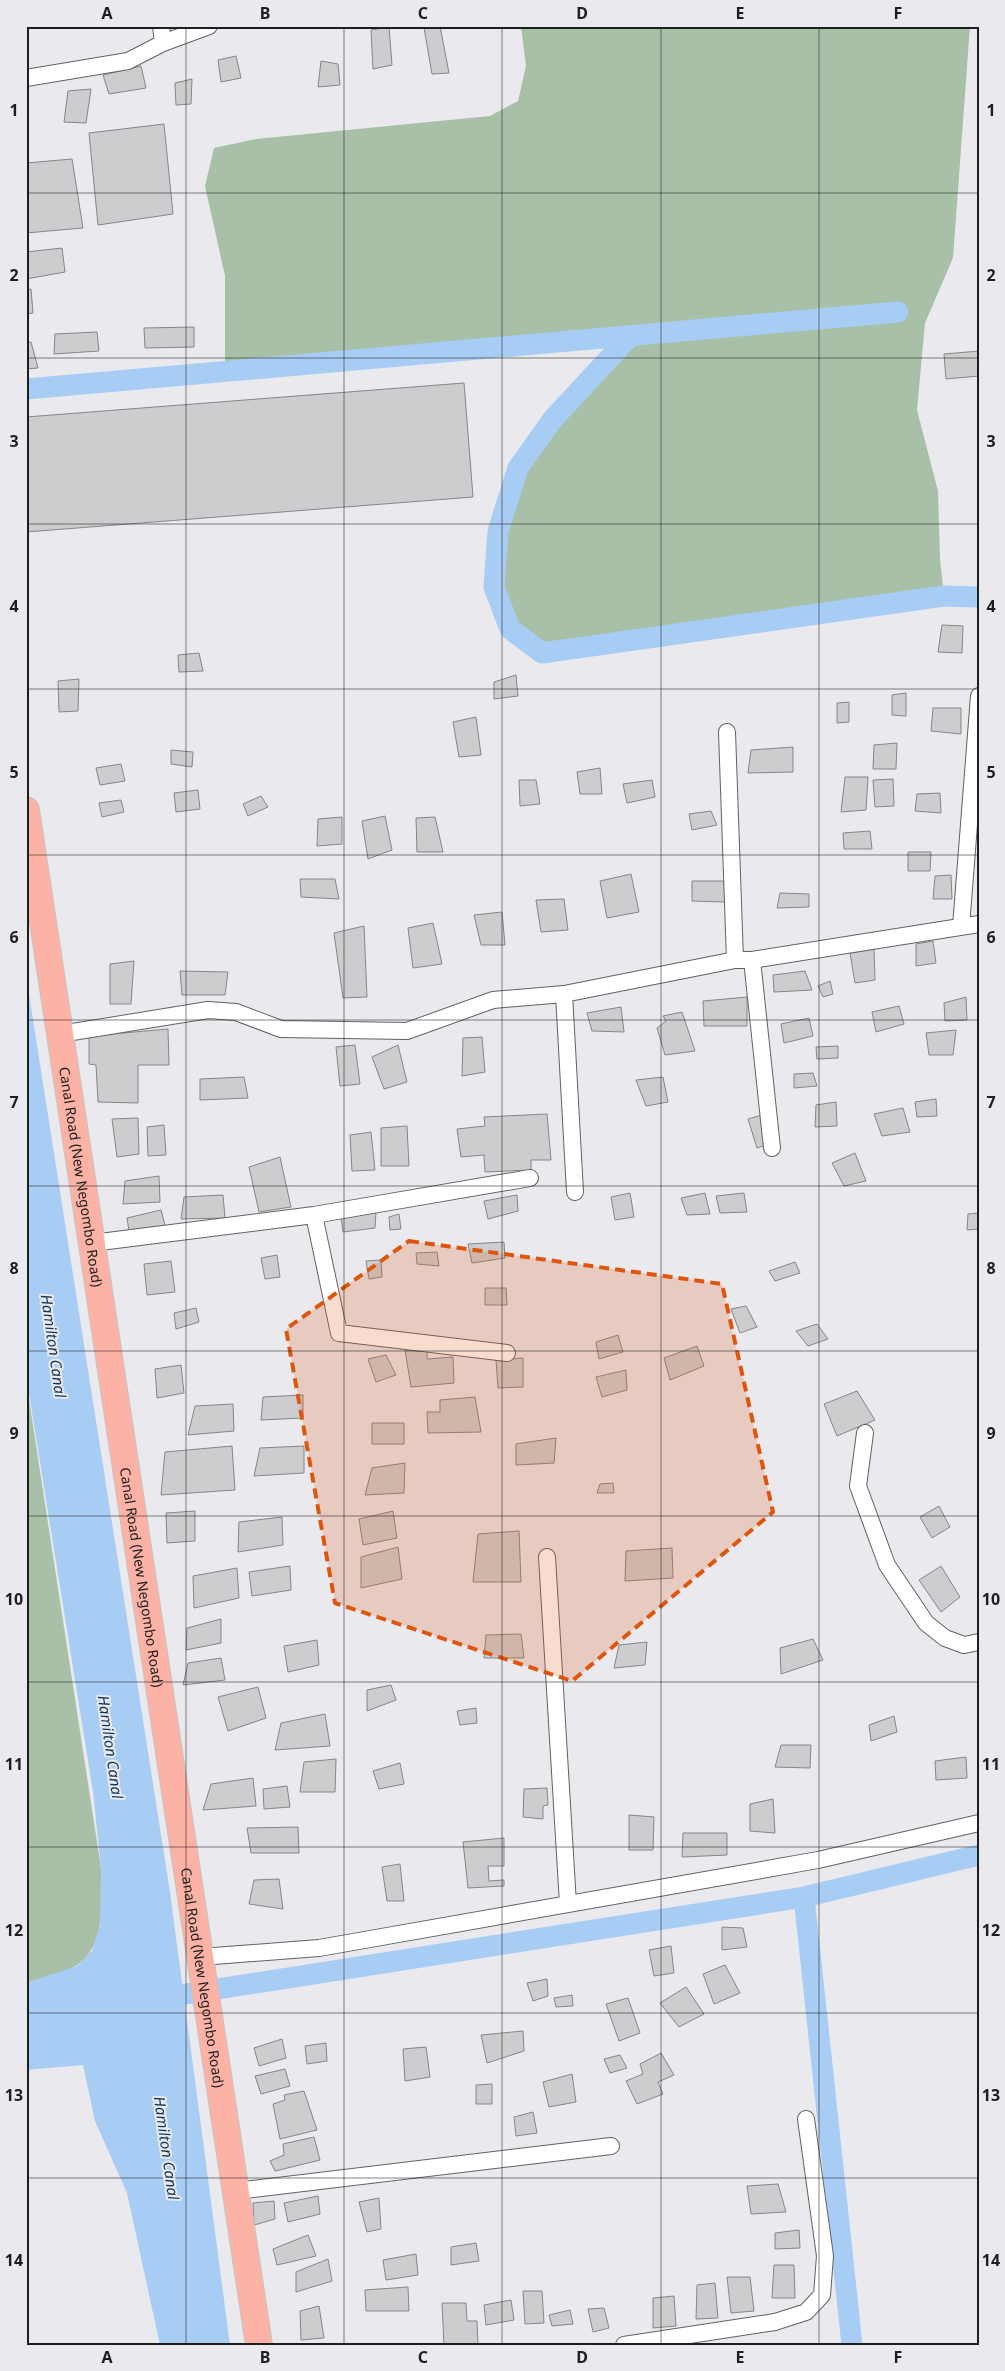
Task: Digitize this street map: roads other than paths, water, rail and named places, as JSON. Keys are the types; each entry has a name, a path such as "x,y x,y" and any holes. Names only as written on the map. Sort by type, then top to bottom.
{"main road":[{"name":"Canal Road (New Negombo Road)","path":"26,810 259,2345"}],"street":[{"path":"161,26 163,43"},
{"path":"26,78 128,61 163,43 209,26"},
{"path":"961,927 979,696"},
{"path":"727,732 735,960"},
{"path":"60,1034 208,1010 236,1012 281,1029 407,1031 494,1000 564,994 735,960 752,960 979,924"},
{"path":"752,960 772,1148"},
{"path":"564,994 575,1192"},
{"path":"92,1243 314,1215 530,1178"},
{"path":"314,1215 339,1333 507,1353"},
{"path":"865,1433 858,1486 887,1565 926,1623 945,1638 964,1645 979,1642"},
{"path":"547,1557 568,1904"},
{"path":"202,1962 319,1948 818,1860 979,1823"},
{"path":"624,2345 775,2322 806,2312 822,2295 825,2256 806,2119"},
{"path":"236,2190 611,2146"}],"water":[{"name":"Hamilton Canal","path":"26,975 170,1892 230,2345 160,2345 127,2193 95,2121 83,2065 26,2070 26,1983 77,1966 92,1951 100,1925 101,1868 93,1792 26,1375"}],"waterway":[{"path":"26,389 898,312"},
{"path":"629,337 552,420 518,468 498,531 494,587 510,629 542,653 944,596 979,597"},
{"path":"154,1999 804,1897 979,1855"},
{"path":"804,1897 852,2345"}]}
